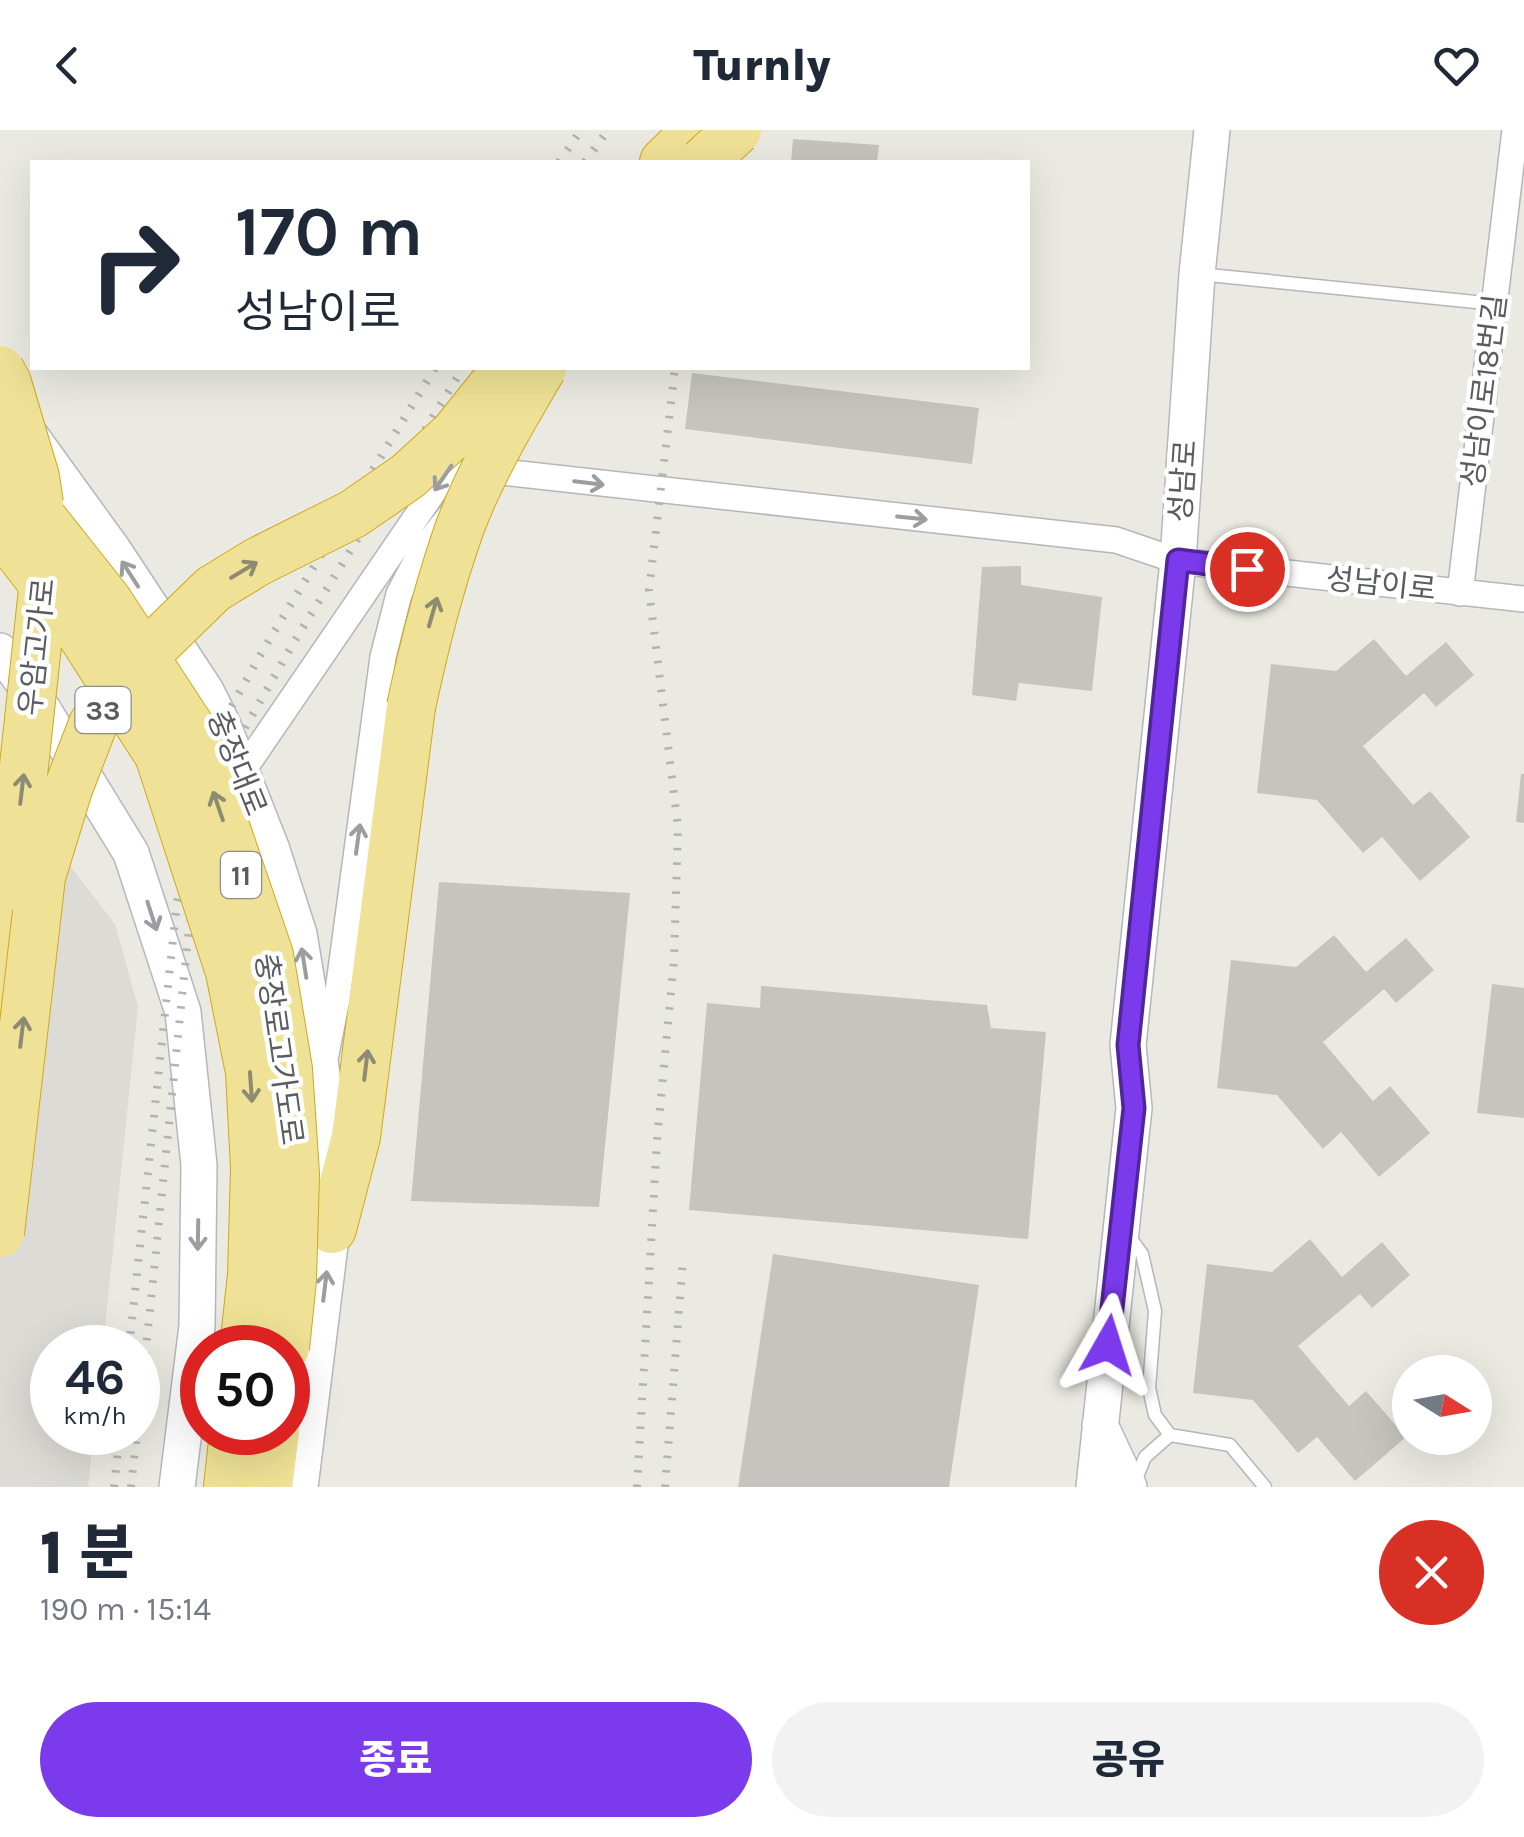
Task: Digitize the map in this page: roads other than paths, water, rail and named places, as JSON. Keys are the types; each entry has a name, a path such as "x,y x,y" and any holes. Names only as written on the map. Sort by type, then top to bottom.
{"highway":[{"path":"666,160 698,130"},
{"path":"705,160 737,130"},
{"name":"우암고가로","path":"0,370 8,384 36,477 46,566 0,988"},
{"name":"33","path":"0,1233 42,877 68,789 93,724 133,667 213,589 257,562 353,514 408,476 454,434 505,370"},
{"path":"332,1229 356,1137 411,708 430,618 461,525 502,436 541,370"},
{"name":"충장로고가도로","path":"0,466 107,600 192,730 269,955 288,1069 295,1174 287,1325"},
{"name":"충장로고가도로","path":"0,528 76,626 158,755 230,972 250,1072 255,1168 247,1325"},
{"path":"228,1487 231,1455"},
{"path":"268,1487 271,1455"}],"main road":[{"name":"성남로","path":"1094,1487 1134,1108 1128,1045 1178,560 1197,274 1212,130"},
{"name":"충장대로","path":"0,395 114,551 206,691 242,772 299,934 322,1074 332,1229 300,1487"},
{"path":"0,651 42,708 131,853 183,1012 199,1164 198,1308 177,1487"},
{"path":"1074,1487 1099,1424"},
{"path":"1099,1424 1131,1487"}],"street":[{"path":"688,160 715,130"},
{"path":"720,160 754,130"},
{"name":"성남이로18번길","path":"1460,592 1515,130"},
{"path":"242,772 515,370"},
{"path":"322,1074 337,999 383,657 399,594 429,541 492,471 554,370"},
{"name":"성남이로","path":"492,471 1116,540 1178,560 1524,599"}],"lane":[{"path":"1197,274 1494,304"},
{"path":"1122,1226 1142,1254 1155,1311 1148,1388 1155,1416 1170,1435 1230,1445 1265,1487"},
{"path":"1131,1487 1145,1457 1170,1435"}],"railway":[{"path":"560,160 581,130"},
{"path":"586,160 608,130"},
{"path":"710,160 721,130"},
{"path":"131,1325 177,902 222,723 434,370"},
{"path":"148,1325 189,928 211,823 233,749 294,642 462,370"},
{"path":"637,1487 657,1140 674,960 678,827 649,590 675,370"},
{"path":"665,1487 683,1259"},
{"path":"114,1487 117,1455"},
{"path":"131,1487 134,1455"}]}
